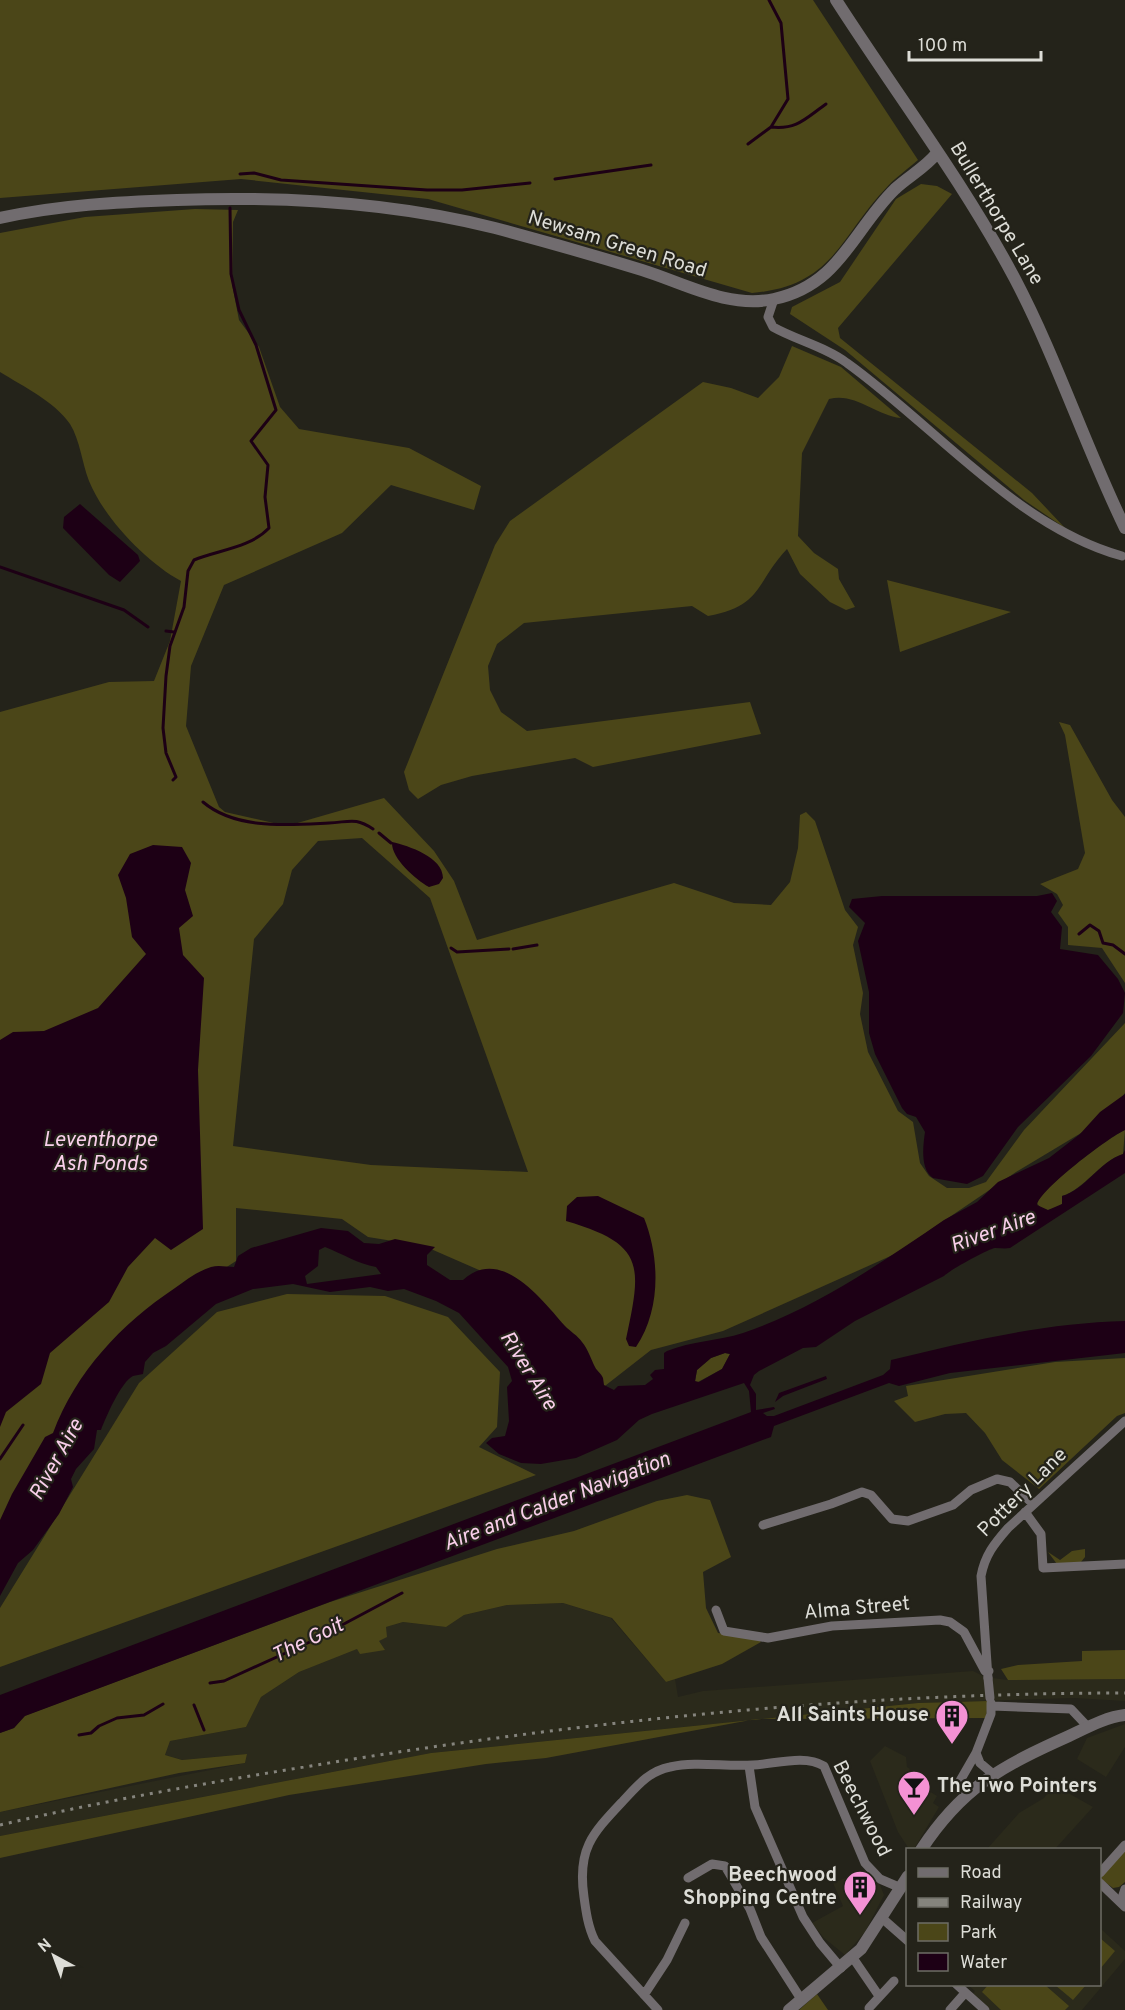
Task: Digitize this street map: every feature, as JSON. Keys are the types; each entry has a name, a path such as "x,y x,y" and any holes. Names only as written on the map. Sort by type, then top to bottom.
{"street":[{"name":"Bullerthorpe Lane","path":"836,0 997,246 1016,282 1098,472 1125,528"},
{"name":"Newsam Green Road","path":"0,218 121,201 237,197 354,204 492,227 578,250 719,297 747,301 774,299 799,291 821,278 841,260 895,189 928,164 937,153"},
{"path":"774,299 768,317 773,327 845,361 1022,507 1065,535 1122,556"},
{"name":"Pottery Lane","path":"991,1706 981,1576 984,1560 991,1547 1024,1512 1125,1421"},
{"path":"763,1524 831,1504 861,1492 871,1495 892,1519 908,1521 953,1505 970,1490 997,1479 1010,1482 1033,1504"},
{"path":"1024,1512 1041,1534 1044,1568 1125,1564"},
{"name":"Alma Street","path":"716,1611 724,1631 768,1638 832,1626 883,1622 950,1622 964,1632 980,1665 989,1674"},
{"path":"957,1786 976,1754 991,1706 1071,1709 1088,1727"},
{"path":"922,1848 948,1812 971,1789 993,1774 1038,1749 1088,1727 1125,1715"},
{"path":"976,1754 980,1763 993,1774"},
{"name":"Beechwood","path":"658,2010 595,1941 589,1929 580,1872 583,1853 595,1830 650,1774 670,1767 704,1764 750,1766 814,1760 824,1766 866,1863 880,1879 901,1888"},
{"path":"750,1766 755,1807 798,1907 820,1943 841,1968"},
{"path":"1101,1872 1125,1845"},
{"path":"688,1878 712,1864 721,1864 728,1870 761,1937 801,1999"},
{"path":"789,2010 853,1958 883,1919 906,1879"},
{"path":"1101,1884 1123,1904"},
{"path":"1123,1904 1125,1889"},
{"path":"883,1919 906,1939"},
{"path":"644,1995 667,1960 685,1923"},
{"path":"853,1958 879,1996"},
{"path":"869,2008 894,1981"},
{"path":"958,1986 985,2010"},
{"path":"950,2010 965,1993"}],"shaded area":[{"path":"563,1603 611,1618 666,1682 675,1679 678,1697 703,1691 973,1671 985,1677 1008,1680 1125,1679 1125,1701 1074,1698 918,1703 431,1753 0,1836 0,1812 245,1763 247,1754 182,1760 165,1755 170,1741 246,1727 261,1697 299,1672 376,1641 386,1627 403,1622 446,1627 464,1615 507,1605"},
{"path":"1125,1724 1125,1747 1106,1777 1077,1759 1087,1738"},
{"path":"885,1746 906,1757 907,1767 910,1769 904,1780 908,1785 921,1792 924,1788 937,1796 933,1803 939,1807 915,1848 908,1848 898,1832 870,1761"},
{"path":"1054,1785 1093,1807 1056,1848 988,1848 1019,1813 1044,1798"},
{"path":"866,1870 880,1885 884,1895 865,1932 845,1955 824,1938 812,1923 843,1906 833,1883"},
{"path":"1101,1929 1125,1951 1125,1959 1082,2010 990,2010 973,1994 975,1991 969,1986 1101,1986"}],"green space":[{"path":"0,0 813,0 918,160 887,187 845,241 818,270 801,281 752,293 428,199 241,179 0,198"},
{"path":"921,184 937,186 952,194 838,328 840,338 1032,493 1065,528 1024,500 845,350 790,314 792,307 840,282 896,199"},
{"path":"195,209 238,210 233,222 232,284 239,320 259,347 280,407 299,429 409,448 481,486 474,510 391,485 342,533 224,585 191,666 186,726 219,807 225,812 287,826 384,798 434,851 454,881 477,940 674,883 734,903 771,905 790,882 798,848 800,815 806,812 815,821 845,910 858,927 853,945 863,993 860,1014 868,1052 898,1111 913,1122 920,1163 929,1176 947,1188 969,1188 986,1182 1024,1130 1125,1023 1125,1093 1106,1118 1016,1172 895,1254 723,1331 651,1350 601,1389 520,1295 479,1270 424,1246 368,1237 342,1219 236,1208 236,1261 128,1331 0,1530 0,712 109,682 154,681 170,641 181,581 140,551 105,510 89,481 79,444 70,424 56,408 0,372 0,233 85,217","holes":["362,838 430,898 528,1172 371,1165 233,1146 254,939 283,904 292,870 318,841"]},
{"path":"792,346 841,367 901,418 882,413 856,401 829,399 802,453 798,536 814,553 838,569 839,579 855,607 846,610 830,602 800,574 787,549 756,592 739,606 726,612 708,616 692,606 524,623 497,644 488,666 490,690 501,712 527,731 750,702 761,734 593,767 575,758 472,776 441,785 418,799 409,790 404,772 495,545 510,521 703,382 731,388 758,398 779,377"},
{"path":"887,580 1011,612 900,652"},
{"path":"1059,722 1070,725 1112,800 1125,817 1125,983 1102,948 1068,945 1068,927 1058,913 1063,905 1057,894 1040,884 1078,869 1085,853 1065,735"},
{"path":"1125,1130 1123,1154 1107,1163 1078,1188 1062,1196 1062,1204 1059,1206 1045,1210 1039,1206 1037,1203 1042,1196 1063,1175 1091,1152"},
{"path":"287,1294 385,1296 448,1317 500,1372 497,1427 479,1447 536,1475 0,1667 0,1608 139,1383 217,1312"},
{"path":"725,1353 730,1354 722,1369 695,1382 697,1370 711,1358"},
{"path":"1125,1358 1125,1413 1117,1416 1039,1489 1002,1460 985,1433 966,1413 945,1414 915,1422 894,1401 908,1396 906,1386 1055,1362"},
{"path":"687,1495 710,1500 731,1557 703,1572 706,1608 718,1633 756,1637 761,1642 722,1664 666,1682 612,1618 563,1603 507,1605 464,1615 446,1627 403,1622 386,1627 387,1637 379,1641 385,1650 360,1654 357,1649 299,1672 261,1697 246,1727 170,1741 165,1755 182,1760 247,1754 245,1763 179,1773 0,1812 0,1733 14,1728 24,1716 330,1602 497,1549 574,1531 657,1501"},
{"path":"1085,1549 1085,1557 1081,1562 1057,1564 1048,1552 1060,1560 1072,1551"},
{"path":"1125,1650 1125,1679 1008,1680 1001,1669 1018,1665 1082,1661 1082,1651"},
{"path":"988,1701 986,1718 762,1719 918,1703"},
{"path":"748,1720 546,1758 486,1764 289,1795 0,1858 0,1836 431,1753"},
{"path":"1125,1850 1125,1882 1113,1888 1101,1879"},
{"path":"1101,1939 1115,1951 1101,1968"},
{"path":"987,1986 1046,1986 1069,2006 1065,2010 1001,2010 982,1992"},
{"path":"1056,1986 1085,1986 1073,2000"},
{"path":"817,1994 828,2010 799,2010"}],"water":[{"path":"80,504 138,555 140,561 120,582 109,575 63,528 64,517"},
{"path":"392,842 407,846 431,858 442,871 443,878 439,884 429,887 417,879 395,855"},
{"name":"Leventhorpe Ash Ponds","path":"153,845 182,847 191,863 185,890 193,916 179,928 183,955 204,978 198,1070 203,1229 171,1250 155,1238 128,1267 109,1302 50,1353 41,1384 6,1412 0,1427 0,1040 13,1032 44,1031 98,1008 146,954 132,937 126,898 118,875 130,854"},
{"path":"1052,893 1057,901 1051,912 1062,927 1060,949 1098,955 1118,979 1125,993 1123,1013 1091,1056 1018,1127 983,1176 967,1184 933,1178 924,1163 925,1132 916,1117 907,1114 902,1108 875,1054 869,1033 869,992 858,941 865,923 849,907 852,899 882,896 1037,896"},
{"path":"1125,1094 1125,1130 1091,1152 1062,1176 1049,1188 1037,1205 1048,1210 1062,1204 1062,1196 1078,1188 1107,1163 1123,1154 1125,1150 1125,1173 1010,1248 995,1248 977,1256 944,1276 855,1321 816,1347 803,1348 759,1371 754,1375 750,1385 756,1394 756,1410 774,1407 775,1409 763,1413 767,1416 774,1416 883,1375 890,1369 891,1360 1007,1334 1095,1322 1125,1321 1125,1353 950,1373 899,1386 889,1383 774,1426 771,1437 25,1716 14,1728 0,1733 0,1695 751,1412 749,1391 744,1383 652,1414 639,1420 617,1440 576,1458 541,1464 521,1463 499,1454 486,1443 492,1438 505,1436 509,1421 507,1387 512,1381 508,1367 459,1313 404,1289 388,1291 370,1287 330,1292 293,1284 253,1289 216,1304 166,1346 153,1353 145,1362 143,1374 133,1376 128,1380 114,1400 101,1430 97,1430 94,1449 76,1469 71,1479 73,1487 59,1514 33,1550 18,1563 0,1596 0,1520 12,1494 45,1437 53,1433 74,1390 102,1351 136,1317 197,1273 214,1266 234,1267 238,1256 251,1248 321,1228 348,1231 364,1243 379,1244 395,1239 435,1247 427,1255 427,1265 450,1280 463,1280 477,1271 492,1269 506,1272 520,1280 580,1340 602,1376 604,1385 614,1390 618,1386 645,1385 653,1379 650,1375 655,1370 664,1369 664,1353 667,1351 743,1333 822,1298 944,1220 977,1202 998,1182 1049,1158 1080,1134 1100,1112","holes":["325,1247 376,1267 381,1274 307,1284 305,1276 318,1266 319,1250","725,1353 730,1354 722,1369 699,1382 695,1381 697,1370 711,1358"]},
{"path":"598,1196 644,1218 649,1234 655,1267 654,1300 650,1317 636,1347 629,1346 626,1339 634,1293 635,1275 632,1261 624,1249 611,1239 566,1221 567,1206 577,1197"},
{"path":"826,1376 827,1379 783,1396 775,1402 779,1393"}],"waterway":[{"path":"748,144 771,127 788,99 781,23 769,0"},
{"path":"771,127 795,125 826,104"},
{"path":"555,179 651,165"},
{"path":"240,174 254,173 281,180 427,190 462,190 530,183"},
{"path":"173,780 176,777 166,753 163,728 166,676 170,646 184,607 188,571 194,560 253,540 269,528 265,497 268,465 251,441 276,410 256,345 239,310 231,274 230,208"},
{"path":"0,567 124,610 148,627"},
{"path":"166,631 174,632"},
{"path":"203,802 231,817 263,824 352,821 373,829"},
{"path":"379,833 391,843"},
{"path":"1079,934 1090,925 1099,931 1103,943 1113,945 1125,954"},
{"path":"513,949 537,945"},
{"path":"451,948 457,952 509,949"},
{"path":"0,1459 23,1425"},
{"name":"The Goit","path":"210,1683 224,1681 312,1641 402,1593"},
{"name":"The Goit","path":"79,1735 91,1733 99,1726 117,1718 144,1715 163,1704"},
{"path":"194,1705 204,1730"}],"railway":[{"path":"0,1825 217,1782 444,1745 541,1732 832,1703 1027,1694 1125,1693"}],"place":[{"name":"All Saints House","path":"952,1745"},
{"name":"The Two Pointers","path":"914,1816"},
{"name":"Beechwood Shopping Centre","path":"860,1916"}],"water label":[{"name":"River Aire","path":"993,1232"},
{"name":"River Aire","path":"528,1371"},
{"name":"River Aire","path":"57,1460"},
{"name":"Aire and Calder Navigation","path":"557,1502"}]}
